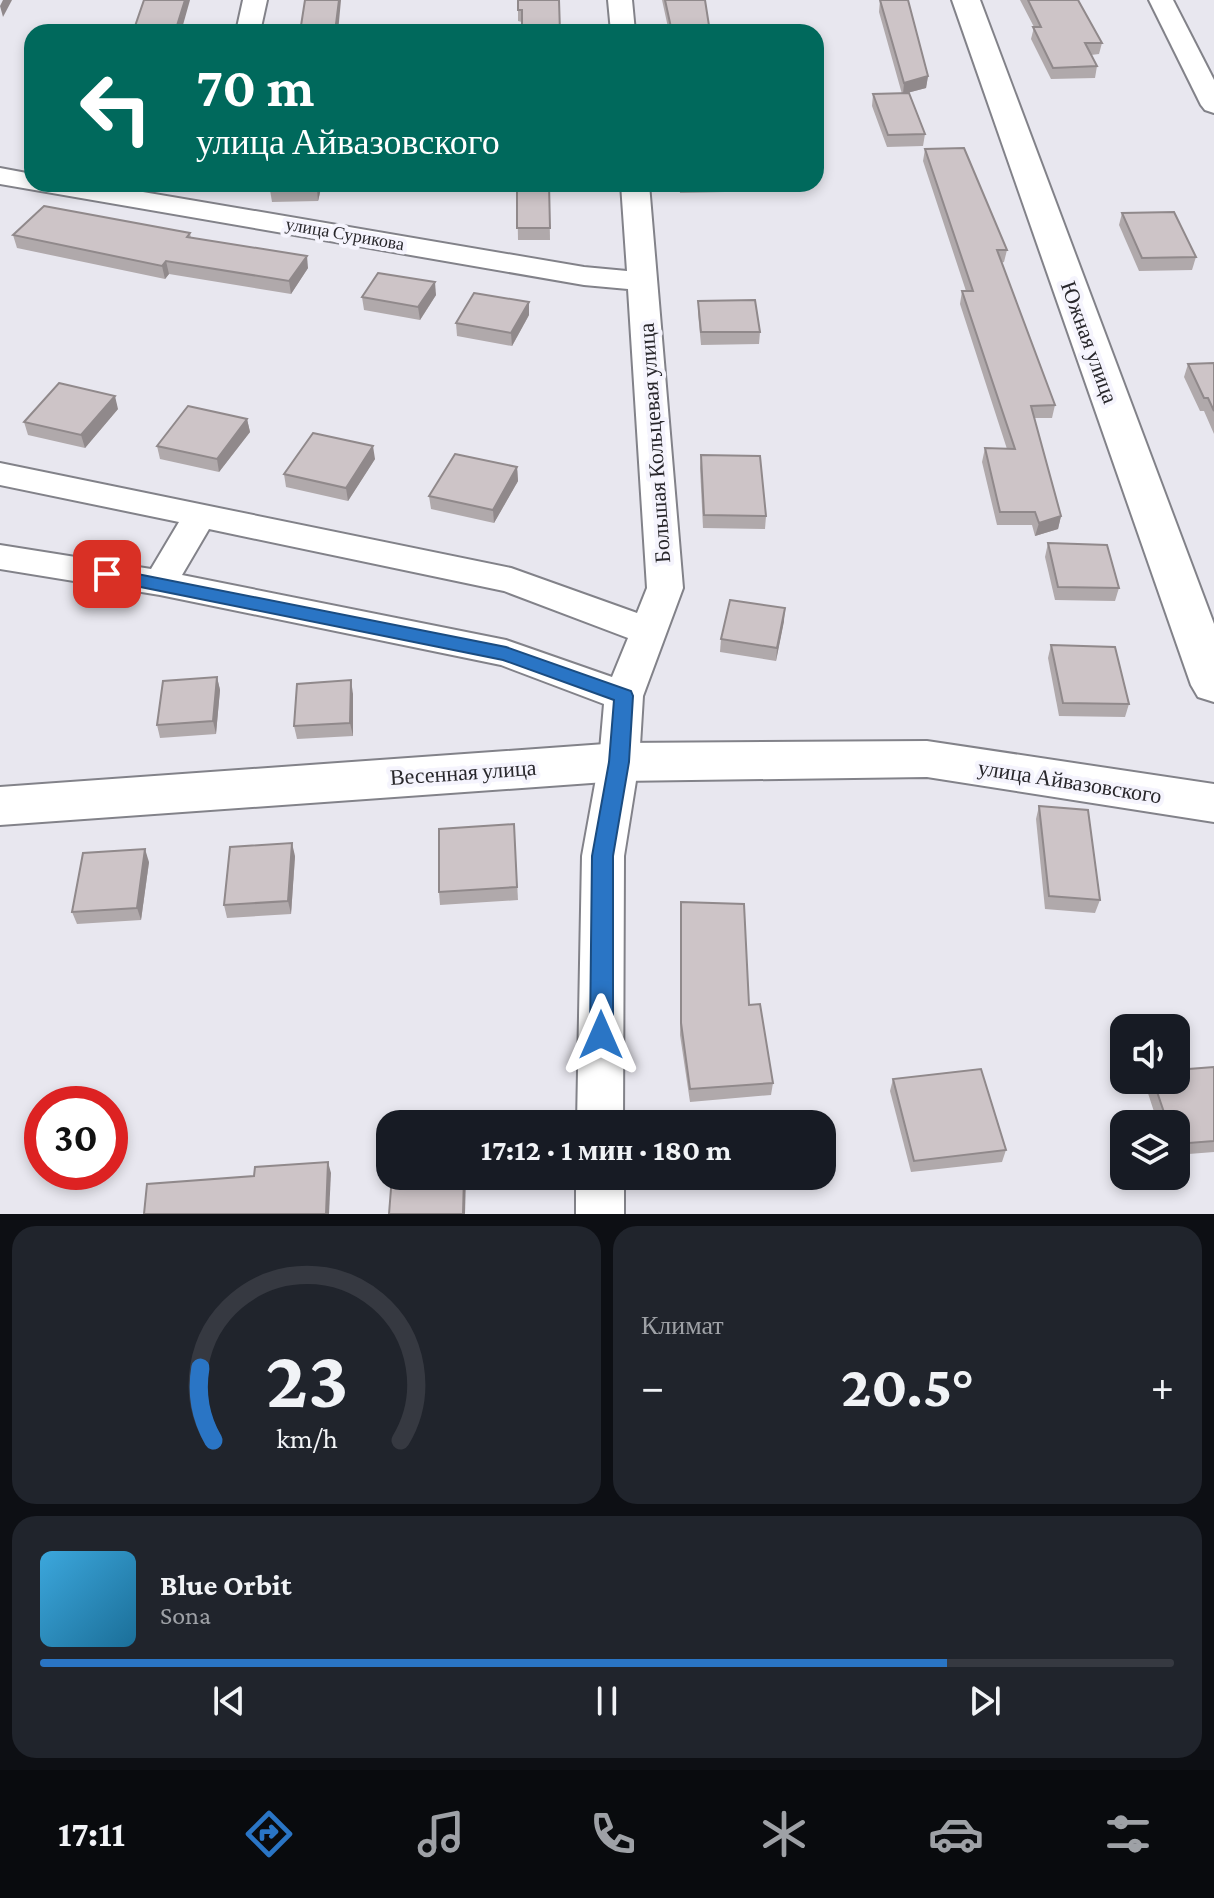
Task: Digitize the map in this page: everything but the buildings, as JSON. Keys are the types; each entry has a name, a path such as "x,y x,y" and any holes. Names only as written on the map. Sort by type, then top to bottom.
{"street":[{"path":"250,24 255,0"},
{"path":"620,0 622,24"},
{"name":"Южная улица","path":"966,0 1214,685"},
{"path":"1161,0 1214,105"},
{"path":"0,176 24,180"},
{"name":"улица Сурикова","path":"148,192 210,197 584,276 642,281"},
{"name":"Большая Кольцевая улица","path":"600,1110 603,856 619,762 624,696 665,588 636,192"},
{"path":"0,474 511,580 647,631"},
{"path":"160,583 200,516"},
{"path":"0,557 160,583 506,653 624,696"},
{"name":"Весенная улица","path":"0,806 619,762 927,759"},
{"name":"улица Айвазовского","path":"927,759 1214,803"},
{"path":"600,1190 600,1214"}],"route":[{"path":"107,574 506,653 624,696 619,762 603,856 601,1035"}]}
